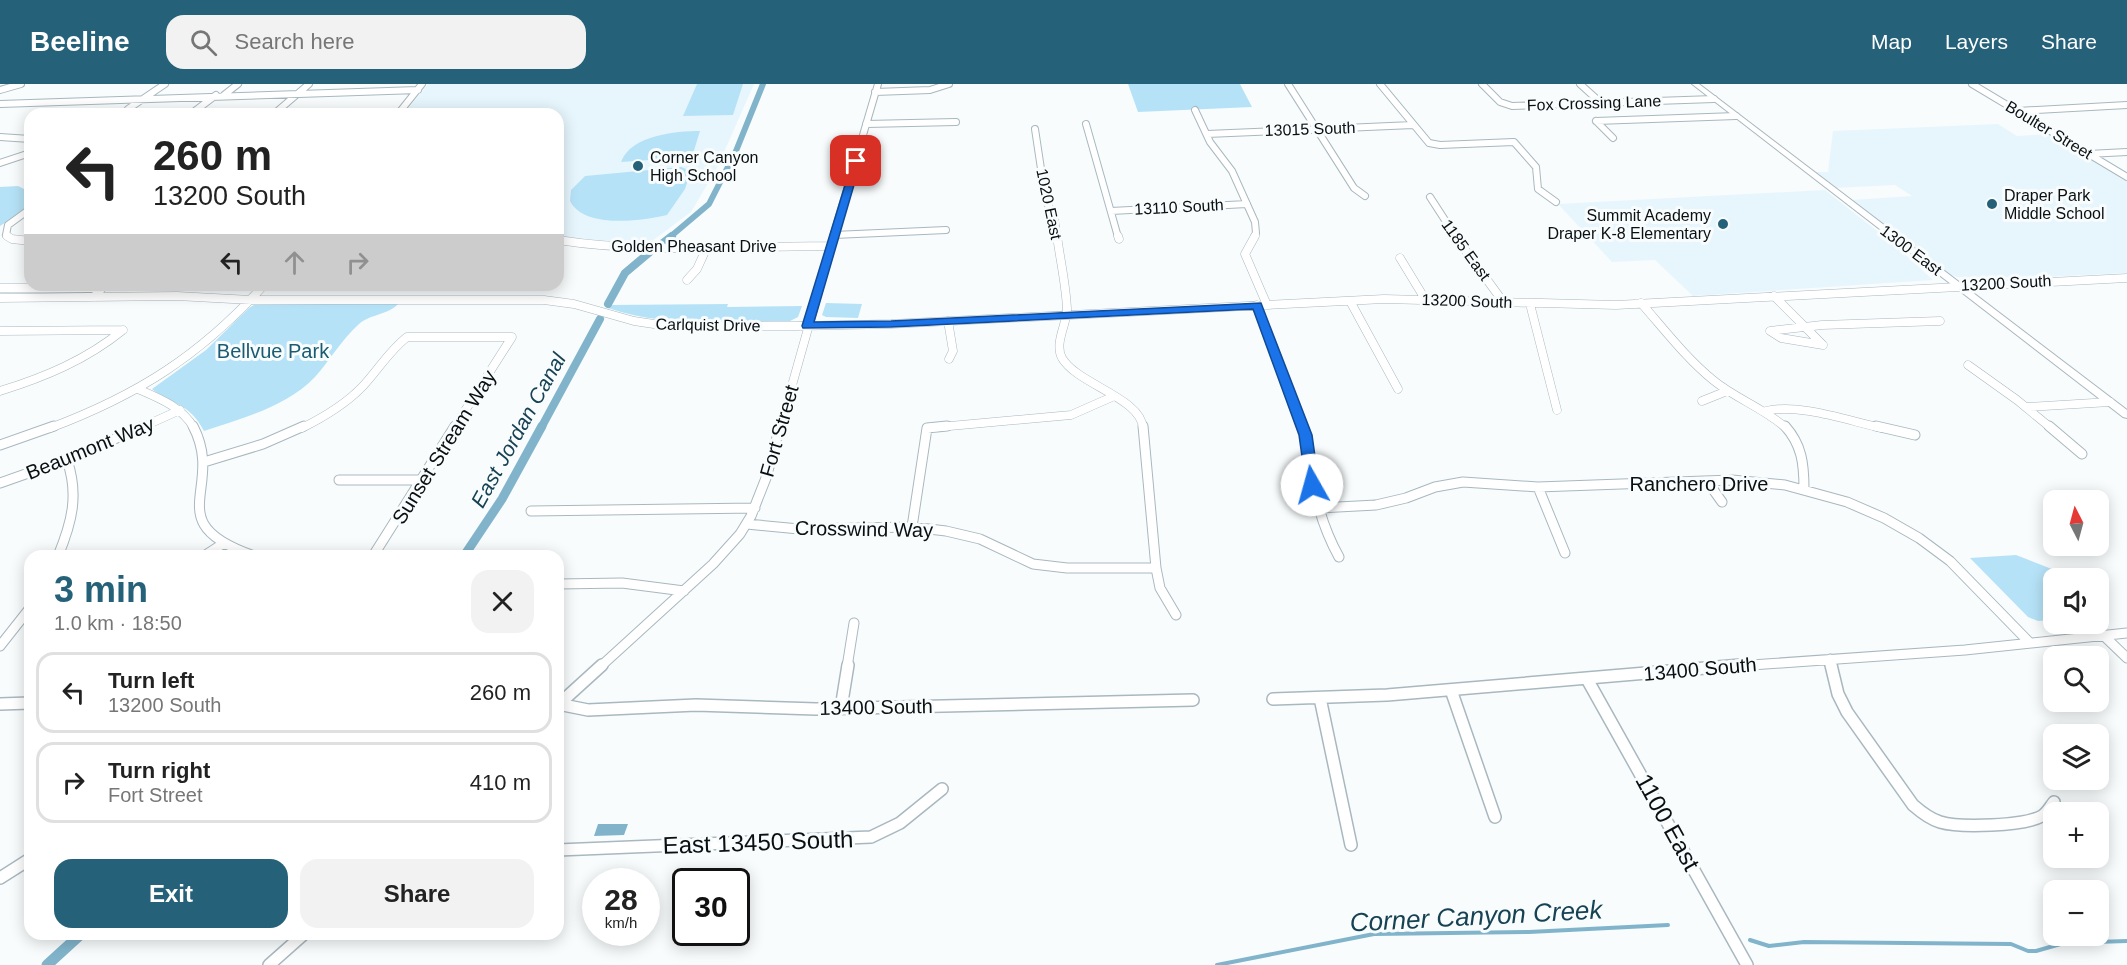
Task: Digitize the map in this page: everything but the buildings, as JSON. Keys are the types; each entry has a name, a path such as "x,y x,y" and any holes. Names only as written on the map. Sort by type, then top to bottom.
{"main road":[{"name":"1300 East","path":"1695,84 2127,415"}],"street":[{"path":"0,90 21,84"},
{"path":"130,108 165,84"},
{"path":"224,95 238,84"},
{"path":"281,108 309,84"},
{"path":"403,108 422,84"},
{"name":"Fort Street","path":"564,700 724,553 747,524 755,508 774,452 807,326 878,84"},
{"path":"875,93 924,91 949,84"},
{"path":"1288,84 1354,188 1365,196"},
{"path":"1380,84 1426,141 1434,145 1514,142 1536,167 1534,178 1537,187 1556,202"},
{"name":"Fox Crossing Lane","path":"1482,84 1500,102 1508,105 1714,99"},
{"path":"1580,84 1600,102"},
{"name":"Boulter Street","path":"1972,84 2125,175"},
{"path":"0,104 418,90"},
{"path":"199,108 216,95"},
{"path":"2018,111 2127,105"},
{"path":"1195,110 1207,134 1235,178 1256,229 1247,246 1246,257 1306,435 1311,477 1319,508 1330,541 1339,557"},
{"path":"1613,138 1596,121 1736,116"},
{"path":"866,124 956,122"},
{"path":"1086,124 1119,239"},
{"name":"13015 South","path":"1207,134 1413,125"},
{"name":"1020 East","path":"1035,129 1046,202 1054,214 1067,310 1059,348 1061,356 1069,367 1113,397"},
{"path":"0,137 24,138"},
{"path":"2088,154 2127,152"},
{"path":"0,163 24,155"},
{"name":"1185 East","path":"1430,196 1439,213 1504,303"},
{"name":"13110 South","path":"1111,211 1246,204"},
{"path":"24,213 8,225 3,236 24,241"},
{"path":"834,235 946,230"},
{"name":"Golden Pheasant Drive","path":"564,241 620,247 831,246"},
{"path":"564,245 568,242"},
{"path":"687,280 696,272 707,247"},
{"path":"1401,258 1425,299"},
{"name":"13200 South","path":"807,326 1425,299 1597,306 2127,278"},
{"path":"0,288 24,288"},
{"path":"94,297 99,291"},
{"path":"0,445 70,421 138,389 198,351 259,291"},
{"path":"1774,296 1805,325 1823,345 1781,338 1772,334 1771,329 1805,325 1940,321"},
{"name":"Carlquist Drive","path":"0,298 544,300 574,304 634,321 667,326 807,326"},
{"path":"1350,301 1398,389"},
{"path":"1641,303 1696,365 1727,391 1766,411 1784,425 1797,442 1803,458 1804,489"},
{"path":"1530,304 1557,410"},
{"path":"948,321 953,351 949,359"},
{"path":"0,331 123,330 105,344 71,364 0,391"},
{"name":"Sunset Stream Way","path":"204,462 275,440 329,413 364,386 399,343 407,337 512,337 377,550"},
{"path":"1968,365 2026,407 2082,454"},
{"path":"138,389 180,411 191,421 199,435 204,462 200,516 205,529 224,543 241,550"},
{"path":"1702,401 1727,391"},
{"path":"912,527 927,428 1053,418 1071,415 1113,397 1133,409 1143,423 1155,568 1160,588 1176,615"},
{"path":"2026,407 2110,402"},
{"path":"1766,411 1789,408 1915,435"},
{"name":"Beaumont Way","path":"0,483 67,460 180,411"},
{"path":"60,550 70,527 75,506 75,486 67,460"},
{"path":"339,480 423,480"},
{"name":"Ranchero Drive","path":"1319,508 1376,505 1399,500 1435,487 1463,482 1538,487 1749,480 1804,489 1866,510 1919,538 1950,561 2030,643"},
{"path":"1707,481 1722,502"},
{"path":"1538,487 1565,553"},
{"path":"531,511 755,508"},
{"name":"Crosswind Way","path":"747,524 799,529 912,527 946,531 980,539 1033,564 1067,568 1155,568"},
{"path":"213,550 224,543"},
{"path":"564,584 622,583 684,591"},
{"path":"0,646 24,616"},
{"path":"842,708 854,623"},
{"name":"13400 South","path":"1273,699 1451,690 2030,643 2127,633"},
{"path":"2103,635 2127,658"},
{"path":"1830,659 1838,694 1846,712 1913,805 1925,816 1941,824 1955,827 2024,820 2043,815"},
{"name":"1100 East","path":"1587,679 1747,965"},
{"path":"1451,690 1496,817"},
{"path":"1320,698 1351,845"},
{"name":"13400 South","path":"564,706 588,710 696,705 842,708 1193,700"},
{"path":"0,704 24,704"},
{"name":"East 13450 South","path":"564,850 871,837 900,824 942,789"},
{"path":"0,878 24,863"},
{"path":"269,965 297,940"}],"shaded area":[{"name":"Corner Canyon High School","path":"428,84 754,84 717,168 691,212 648,244 564,237 564,108 409,108"},
{"name":"Draper Park Middle School","path":"1998,124 2017,136 2048,134 2127,182 2127,273 2042,277 1957,277 1948,274 1911,243 1851,200 1912,196 1895,185 1835,188 1815,172 1828,172 1833,131"},
{"name":"Summit Academy Draper K-8 Elementary","path":"1825,190 1895,245 1933,280 1693,296 1655,260 1612,262 1558,204"},
{"path":"598,824 628,824 624,835 594,836"}],"green space":[{"path":"697,84 743,84 733,115 683,116"},
{"path":"1128,84 1240,84 1252,107 1138,112"},
{"path":"700,131 692,157 621,162 626,153 644,140 679,132"},
{"path":"681,167 691,171 685,189 667,215 629,221 600,219 577,210 570,201 571,190 585,176"},
{"path":"18,186 24,189 24,211 0,226 0,187"},
{"name":"Bellvue Park","path":"399,303 390,310 359,324 304,387 277,404 249,416 204,431 186,409 152,389 206,350 254,305"},
{"path":"826,303 862,304 858,318 826,317 822,315"},
{"path":"728,304 727,307 802,306 798,317 790,321 721,322 675,321 608,308 610,305"},
{"path":"2016,555 2049,568 2043,568 2043,621 2028,617 1970,558"}],"waterway":[{"name":"East Jordan Canal","path":"670,237 709,204 736,151 763,84"},
{"name":"East Jordan Canal","path":"663,243 672,236"},
{"name":"East Jordan Canal","path":"608,304 625,273 650,252"},
{"name":"East Jordan Canal","path":"541,428 600,319"},
{"name":"East Jordan Canal","path":"468,550 502,499 542,426"},
{"name":"Corner Canyon Creek","path":"1217,965 1374,934 1529,932 1668,925"},
{"name":"East Jordan Canal","path":"47,965 74,940"},
{"name":"Corner Canyon Creek","path":"1750,940 1769,946 1804,942 2011,944 2028,951 2064,943 2127,941"}],"place":[{"name":"Corner Canyon High School","path":"638,166"},
{"name":"Draper Park Middle School","path":"1992,204"},
{"name":"Summit Academy Draper K-8 Elementary","path":"1723,224"}],"route":[{"path":"856,161 807,326 891,324 1257,305 1306,435 1312,485"}]}
